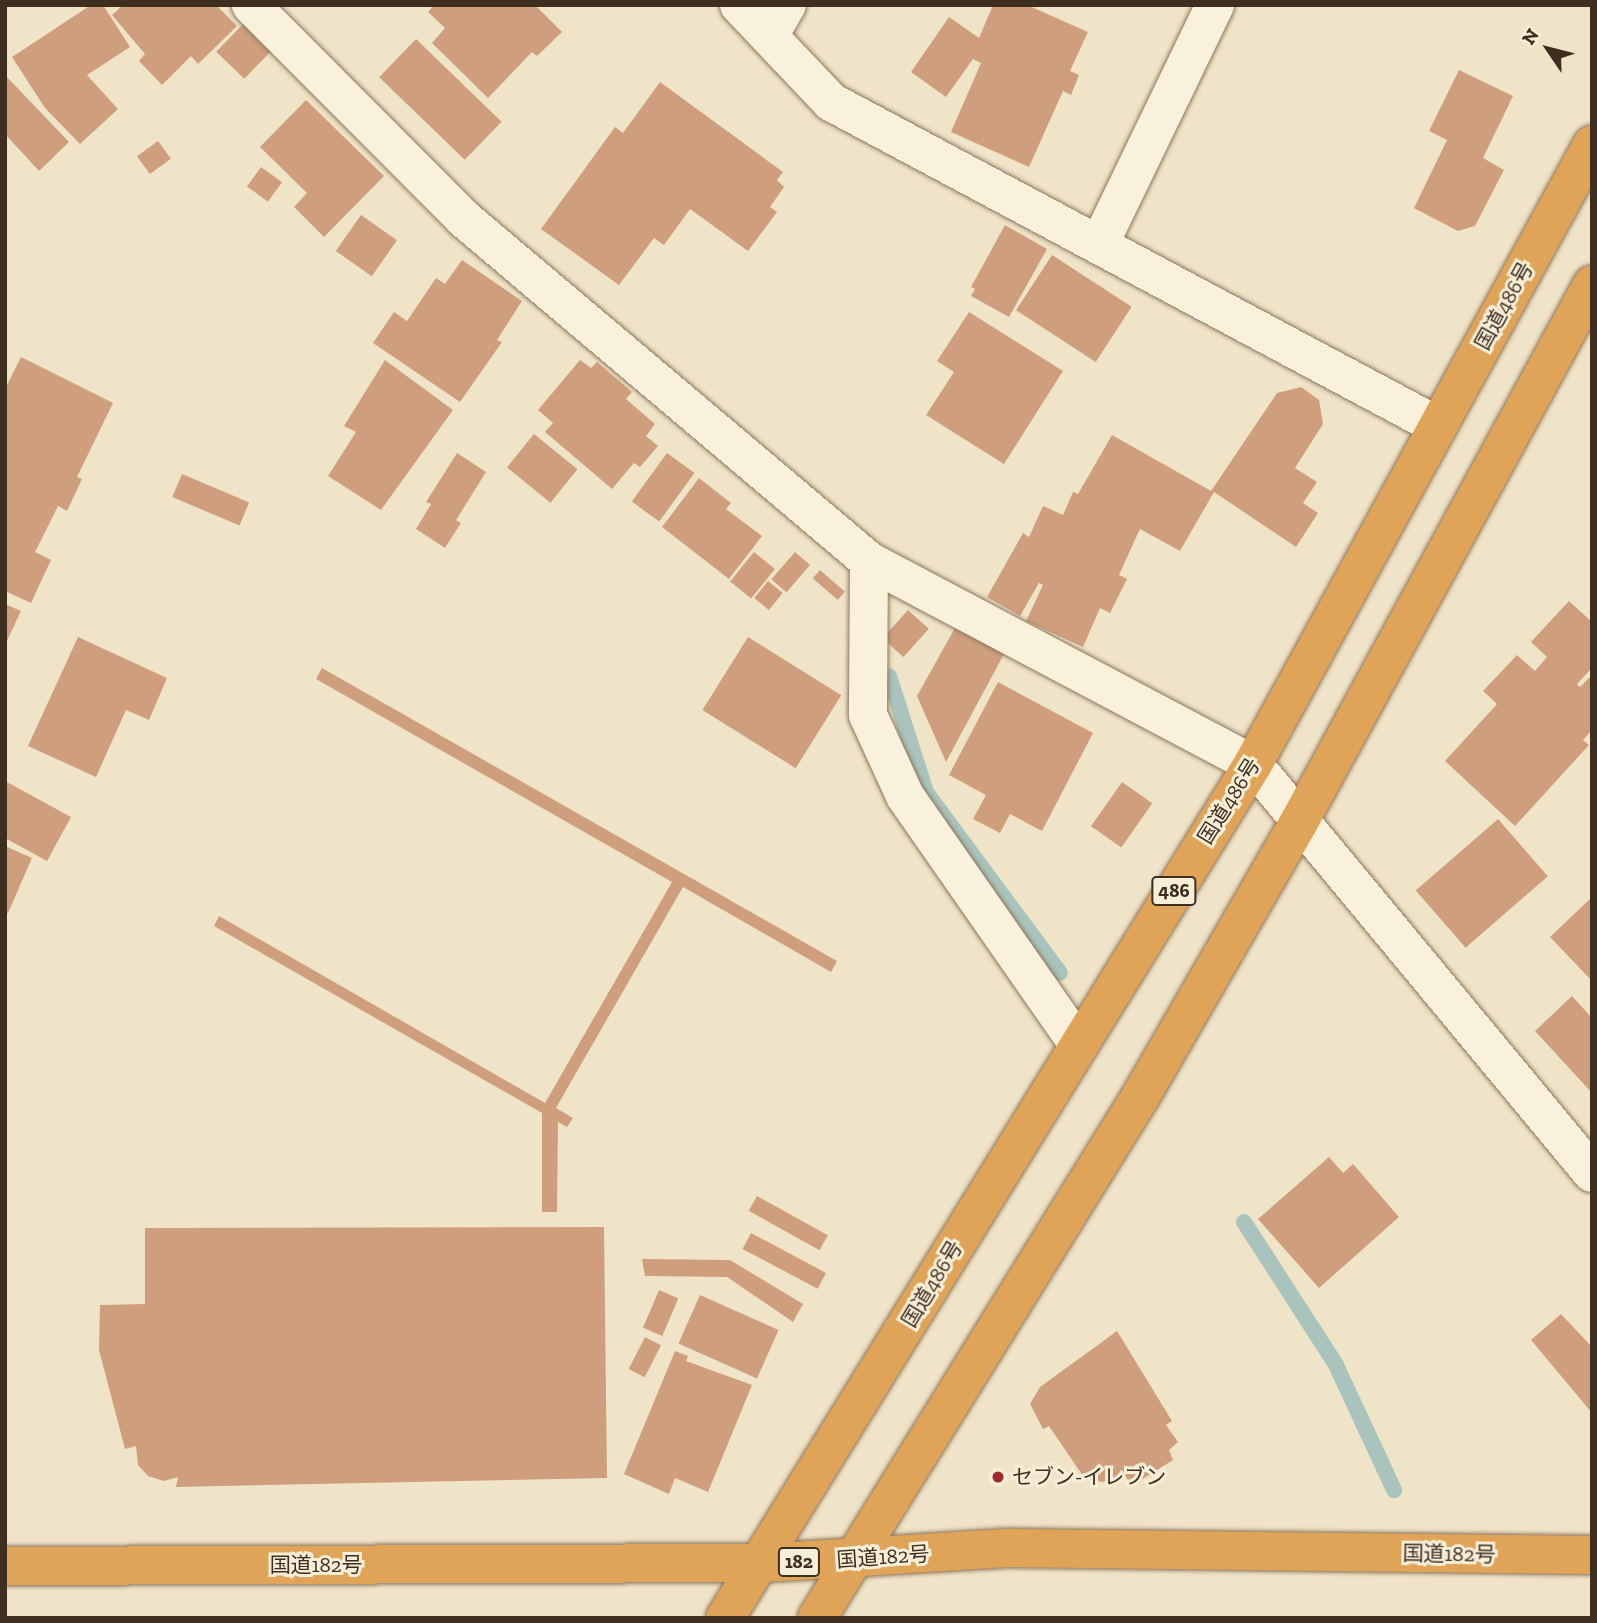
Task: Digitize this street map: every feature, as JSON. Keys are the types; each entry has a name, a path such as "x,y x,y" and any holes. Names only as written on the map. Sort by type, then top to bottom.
{"highway":[{"name":"国道486号","path":"725,1618 762,1563 1077,1044 1254,764 1592,145"},
{"path":"817,1618 856,1560 1142,1094 1299,822 1592,285"},
{"name":"国道182号","path":"5,1566 762,1563 856,1560 1008,1548 1592,1555"}],"street":[{"path":"250,5 463,218 869,561 1254,764 1299,822 1592,1173"},
{"path":"739,5 778,21 831,102 1438,426"},
{"path":"1099,245 1215,5"},
{"path":"869,561 868,715 905,796 1077,1044"}],"building":[{"path":"91,5 103,5 130,47 87,75 118,109 80,144 45,108 12,57"},
{"path":"123,5 216,5 237,26 198,64 191,56 162,85 139,61 145,54 112,15"},
{"path":"434,5 535,5 562,32 537,56 532,52 488,98 432,43 445,28 428,12"},
{"path":"993,5 1027,5 1088,32 1070,71 1079,75 1071,95 1063,91 1029,167 951,132 981,63 973,59 946,97 911,72 949,17 979,38"},
{"path":"244,23 272,50 244,79 216,52"},
{"path":"416,39 502,122 465,160 379,77"},
{"path":"1459,70 1513,96 1483,158 1504,170 1475,226 1458,231 1414,208 1447,140 1429,131"},
{"path":"5,75 69,142 39,171 5,134"},
{"path":"660,82 783,172 777,180 784,187 770,207 777,212 748,251 690,209 664,245 654,238 619,285 541,229 615,127 623,133"},
{"path":"306,100 384,176 324,237 294,207 307,193 260,147"},
{"path":"158,141 171,159 150,174 137,156"},
{"path":"261,167 282,182 268,202 247,186"},
{"path":"361,215 397,240 372,276 336,251"},
{"path":"1005,225 1047,249 1009,317 971,296 975,289 971,287"},
{"path":"1052,255 1132,307 1096,362 1016,310"},
{"path":"462,260 522,301 497,340 502,342 460,402 373,343 394,312 407,321 436,278 445,284"},
{"path":"969,312 1063,371 1004,464 926,415 954,372 937,361"},
{"path":"21,357 113,403 77,477 82,479 67,511 58,506 35,552 51,560 31,603 5,591 5,389"},
{"path":"385,360 453,410 381,510 328,476 356,432 344,426"},
{"path":"580,360 591,368 597,362 632,392 626,399 655,424 646,436 658,446 640,467 634,463 612,489 545,432 553,423 538,410"},
{"path":"1301,387 1319,400 1323,424 1295,468 1317,482 1303,503 1318,513 1296,547 1214,492 1180,551 1140,529 1119,575 1127,579 1110,613 1100,608 1083,647 1026,621 1043,585 1039,583 1020,616 987,597 1023,533 1029,537 1043,506 1063,515 1073,492 1078,494 1112,435 1211,491 1277,393"},
{"path":"534,434 578,469 550,503 507,467"},
{"path":"457,453 486,472 456,520 461,523 445,548 416,529 431,504 426,502"},
{"path":"667,453 695,473 659,522 632,502"},
{"path":"182,474 249,503 239,526 172,497"},
{"path":"699,478 731,503 726,509 762,536 729,579 662,527"},
{"path":"754,552 775,569 751,599 730,582"},
{"path":"795,552 810,565 786,592 771,579"},
{"path":"820,570 845,592 838,600 813,578"},
{"path":"768,581 783,593 769,610 754,598"},
{"path":"1569,601 1592,622 1592,668 1577,684 1580,687 1592,675 1592,730 1583,740 1589,745 1515,826 1445,761 1497,704 1483,691 1517,655 1535,671 1547,657 1531,642"},
{"path":"5,604 21,611 5,645"},
{"path":"908,610 929,629 903,657 883,638"},
{"path":"956,626 1004,654 946,762 917,696"},
{"path":"78,637 167,678 149,720 126,710 96,777 28,746"},
{"path":"748,637 841,695 796,768 702,710"},
{"path":"322,668 837,961 831,972 683,887 556,1108 573,1118 567,1127 558,1122 557,1212 542,1212 542,1113 214,926 219,916 545,1103 672,882 316,679"},
{"path":"998,682 1093,733 1042,831 1010,814 1000,833 973,819 986,795 949,775"},
{"path":"5,781 71,817 47,861 5,838"},
{"path":"1122,782 1152,803 1121,847 1091,826"},
{"path":"1498,819 1548,876 1466,948 1416,891"},
{"path":"5,846 32,858 8,913 5,912"},
{"path":"1592,897 1592,981 1550,937"},
{"path":"1572,996 1592,1018 1592,1093 1535,1031"},
{"path":"1329,1157 1343,1173 1353,1164 1399,1217 1319,1288 1258,1219"},
{"path":"757,1196 828,1235 820,1250 749,1211"},
{"path":"604,1227 607,1478 176,1487 178,1477 164,1481 148,1476 138,1465 136,1446 125,1449 99,1350 100,1305 145,1304 145,1228"},
{"path":"751,1233 826,1273 818,1289 743,1249"},
{"path":"642,1259 730,1260 803,1304 793,1322 727,1277 645,1276"},
{"path":"659,1290 678,1298 662,1336 643,1328"},
{"path":"700,1295 779,1330 757,1378 678,1343"},
{"path":"1561,1314 1592,1347 1592,1413 1531,1340"},
{"path":"1117,1331 1172,1421 1166,1425 1178,1442 1169,1450 1173,1460 1133,1485 1123,1474 1103,1482 1085,1479 1049,1426 1043,1429 1030,1404 1040,1387"},
{"path":"645,1337 661,1345 645,1377 629,1369"},
{"path":"675,1351 688,1356 686,1361 752,1385 708,1492 675,1478 669,1494 624,1474"}],"waterway":[{"path":"889,676 926,792 1060,973"},
{"path":"1244,1222 1336,1365 1394,1490"}],"place":[{"name":"セブン-イレブン","path":"998,1477"}]}
